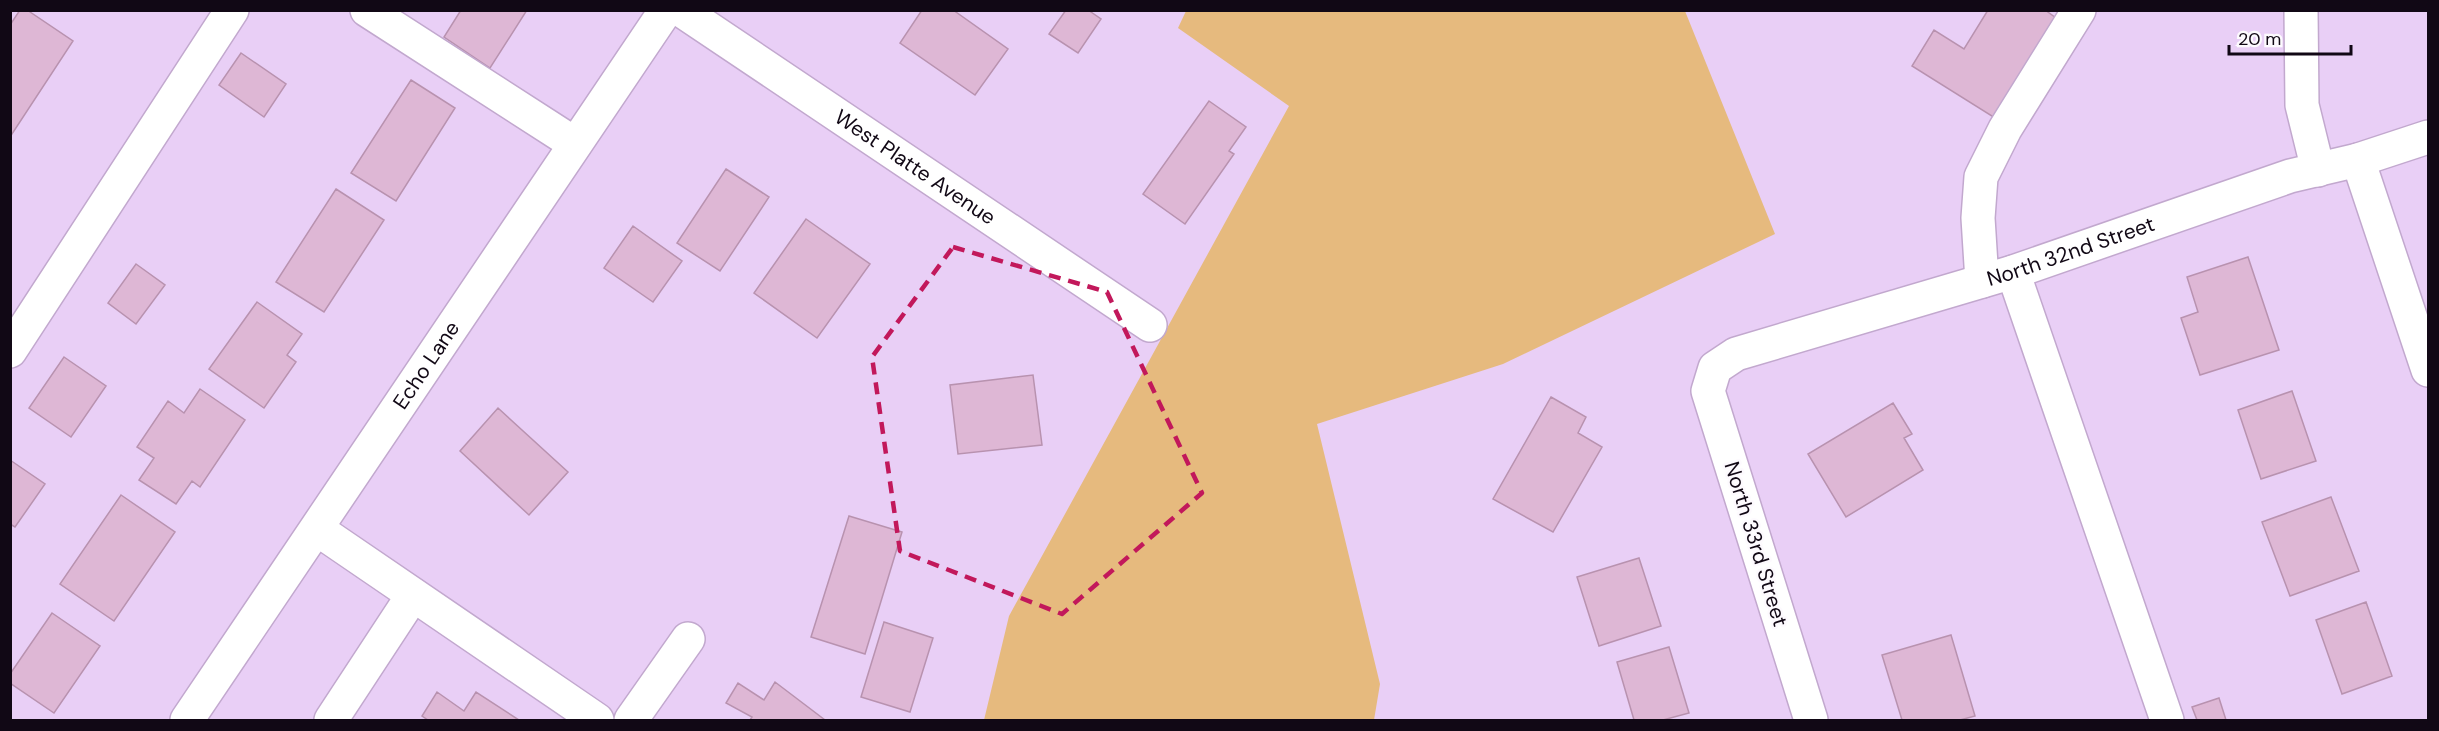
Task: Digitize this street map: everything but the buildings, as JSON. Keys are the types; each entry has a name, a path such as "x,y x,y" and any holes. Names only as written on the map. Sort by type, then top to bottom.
{"street":[{"path":"10,351 232,10"},
{"path":"367,10 575,144"},
{"name":"Echo Lane","path":"187,720 666,10"},
{"name":"West Platte Avenue","path":"681,10 1150,325"},
{"path":"1982,281 1978,218 1981,177 2005,129 2079,10"},
{"path":"2301,10 2302,105 2318,170"},
{"name":"North 32nd Street","path":"1715,368 1736,354 2013,272 2290,176 2358,160 2428,137"},
{"path":"2358,160 2428,370"},
{"path":"2013,272 2167,720"},
{"name":"North 33rd Street","path":"1715,368 1708,391 1810,720"},
{"path":"317,529 597,720"},
{"path":"331,720 413,595"},
{"path":"631,720 688,639"}],"highlighted area":[{"path":"953,247 1107,292 1202,493 1062,614 900,551 872,357"}],"shaded area":[{"path":"1186,11 1685,11 1775,234 1503,364 1317,424 1380,684 1374,720 984,720 1009,616 1289,106 1178,28"}]}
